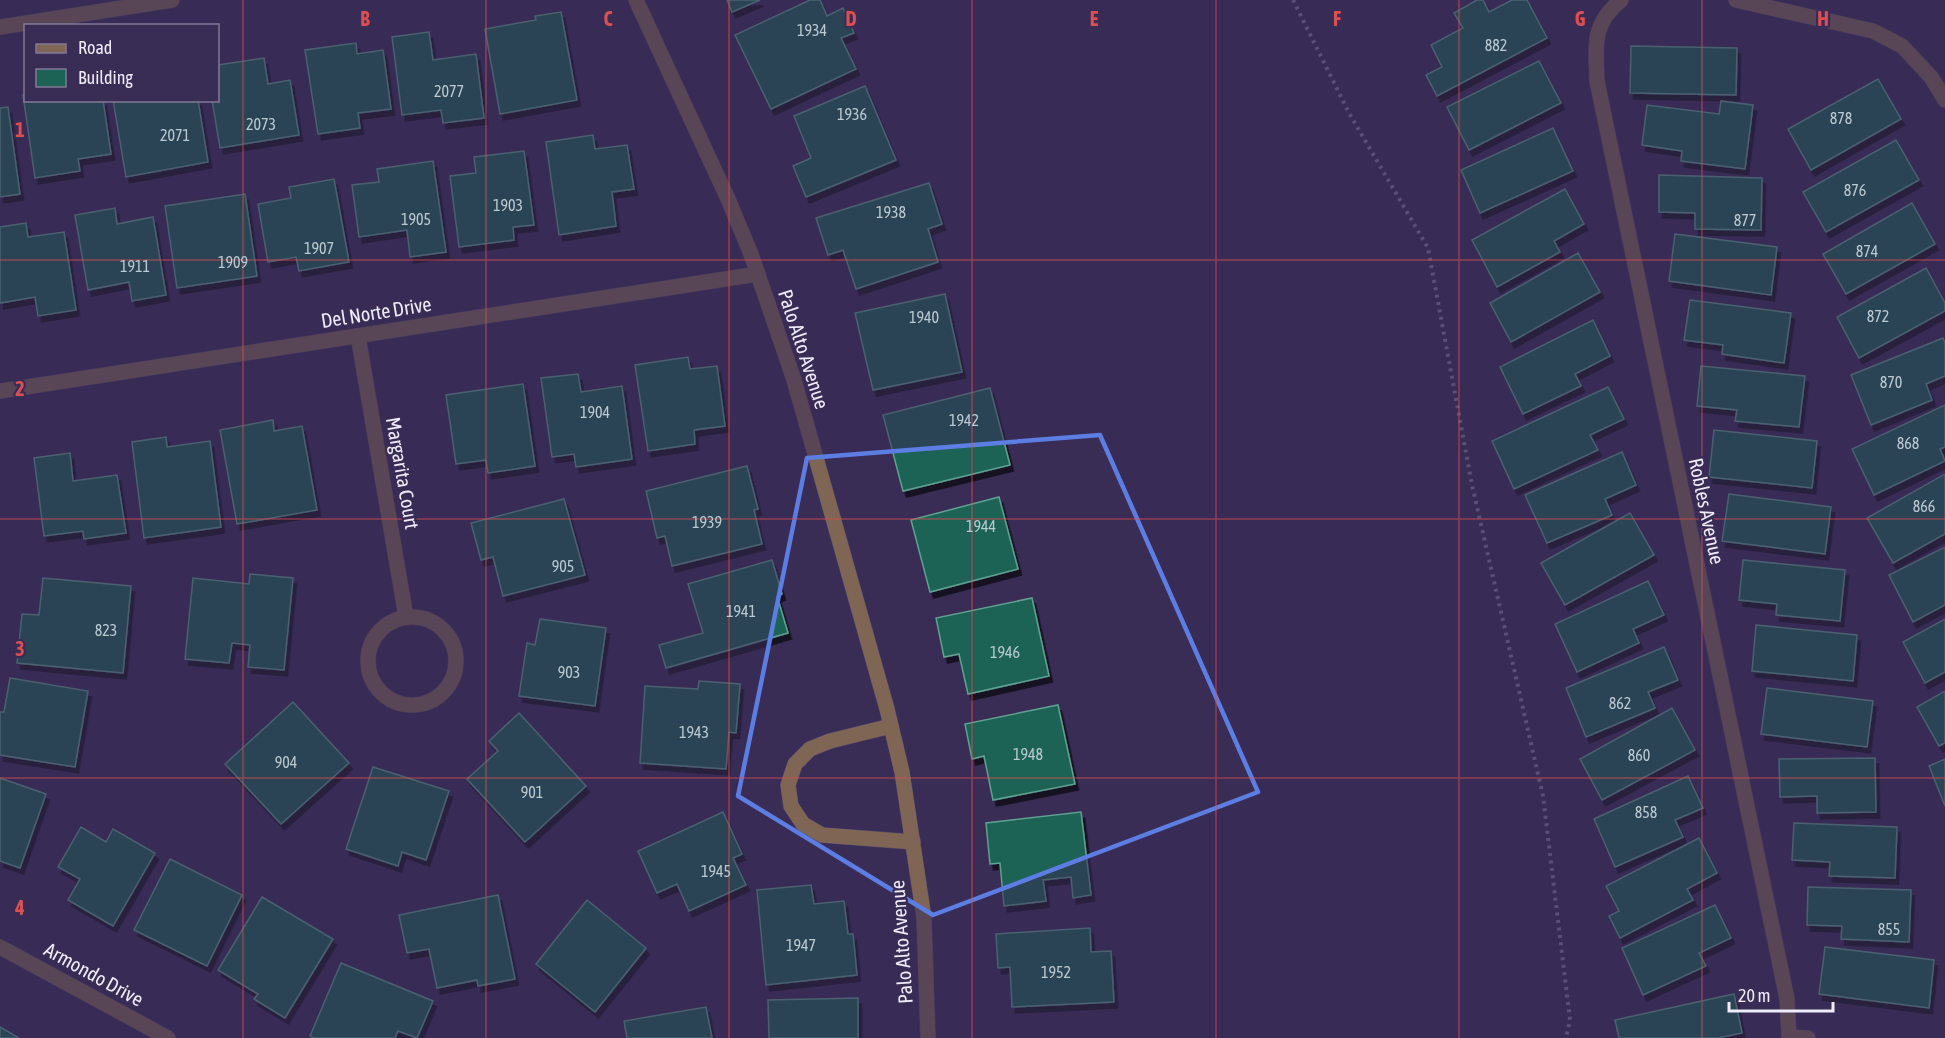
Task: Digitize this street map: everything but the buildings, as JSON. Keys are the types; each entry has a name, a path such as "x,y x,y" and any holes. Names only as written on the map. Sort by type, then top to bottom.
{"street":[{"path":"0,27 171,0"},
{"name":"Palo Alto Avenue","path":"636,0 728,199 758,274 794,380 902,772 924,918 928,1038"},
{"name":"Robles Avenue","path":"1621,0 1607,12 1596,36 1598,81 1787,999 1789,1037"},
{"path":"1736,0 1873,31 1902,46 1931,76 1945,100"},
{"name":"Del Norte Drive","path":"0,391 758,274"},
{"name":"Margarita Court","path":"358,336 406,617"},
{"path":"406,617 422,617 436,624 448,634 455,647 457,663 454,678 445,691 433,701 418,705 404,705 390,700 372,681 367,667 368,653 381,629 393,621 406,617"},
{"path":"891,726 830,741 810,749 795,764 788,784 791,806 803,824 822,835 913,842"},
{"name":"Armondo Drive","path":"0,947 168,1038"},
{"path":"1789,1037 1808,1038"}],"path":[{"path":"1293,0 1349,113 1428,248 1473,485 1543,796 1570,1020 1566,1038"}],"highlighted area":[{"path":"1100,435 1258,792 933,915 738,796 807,458"}]}
